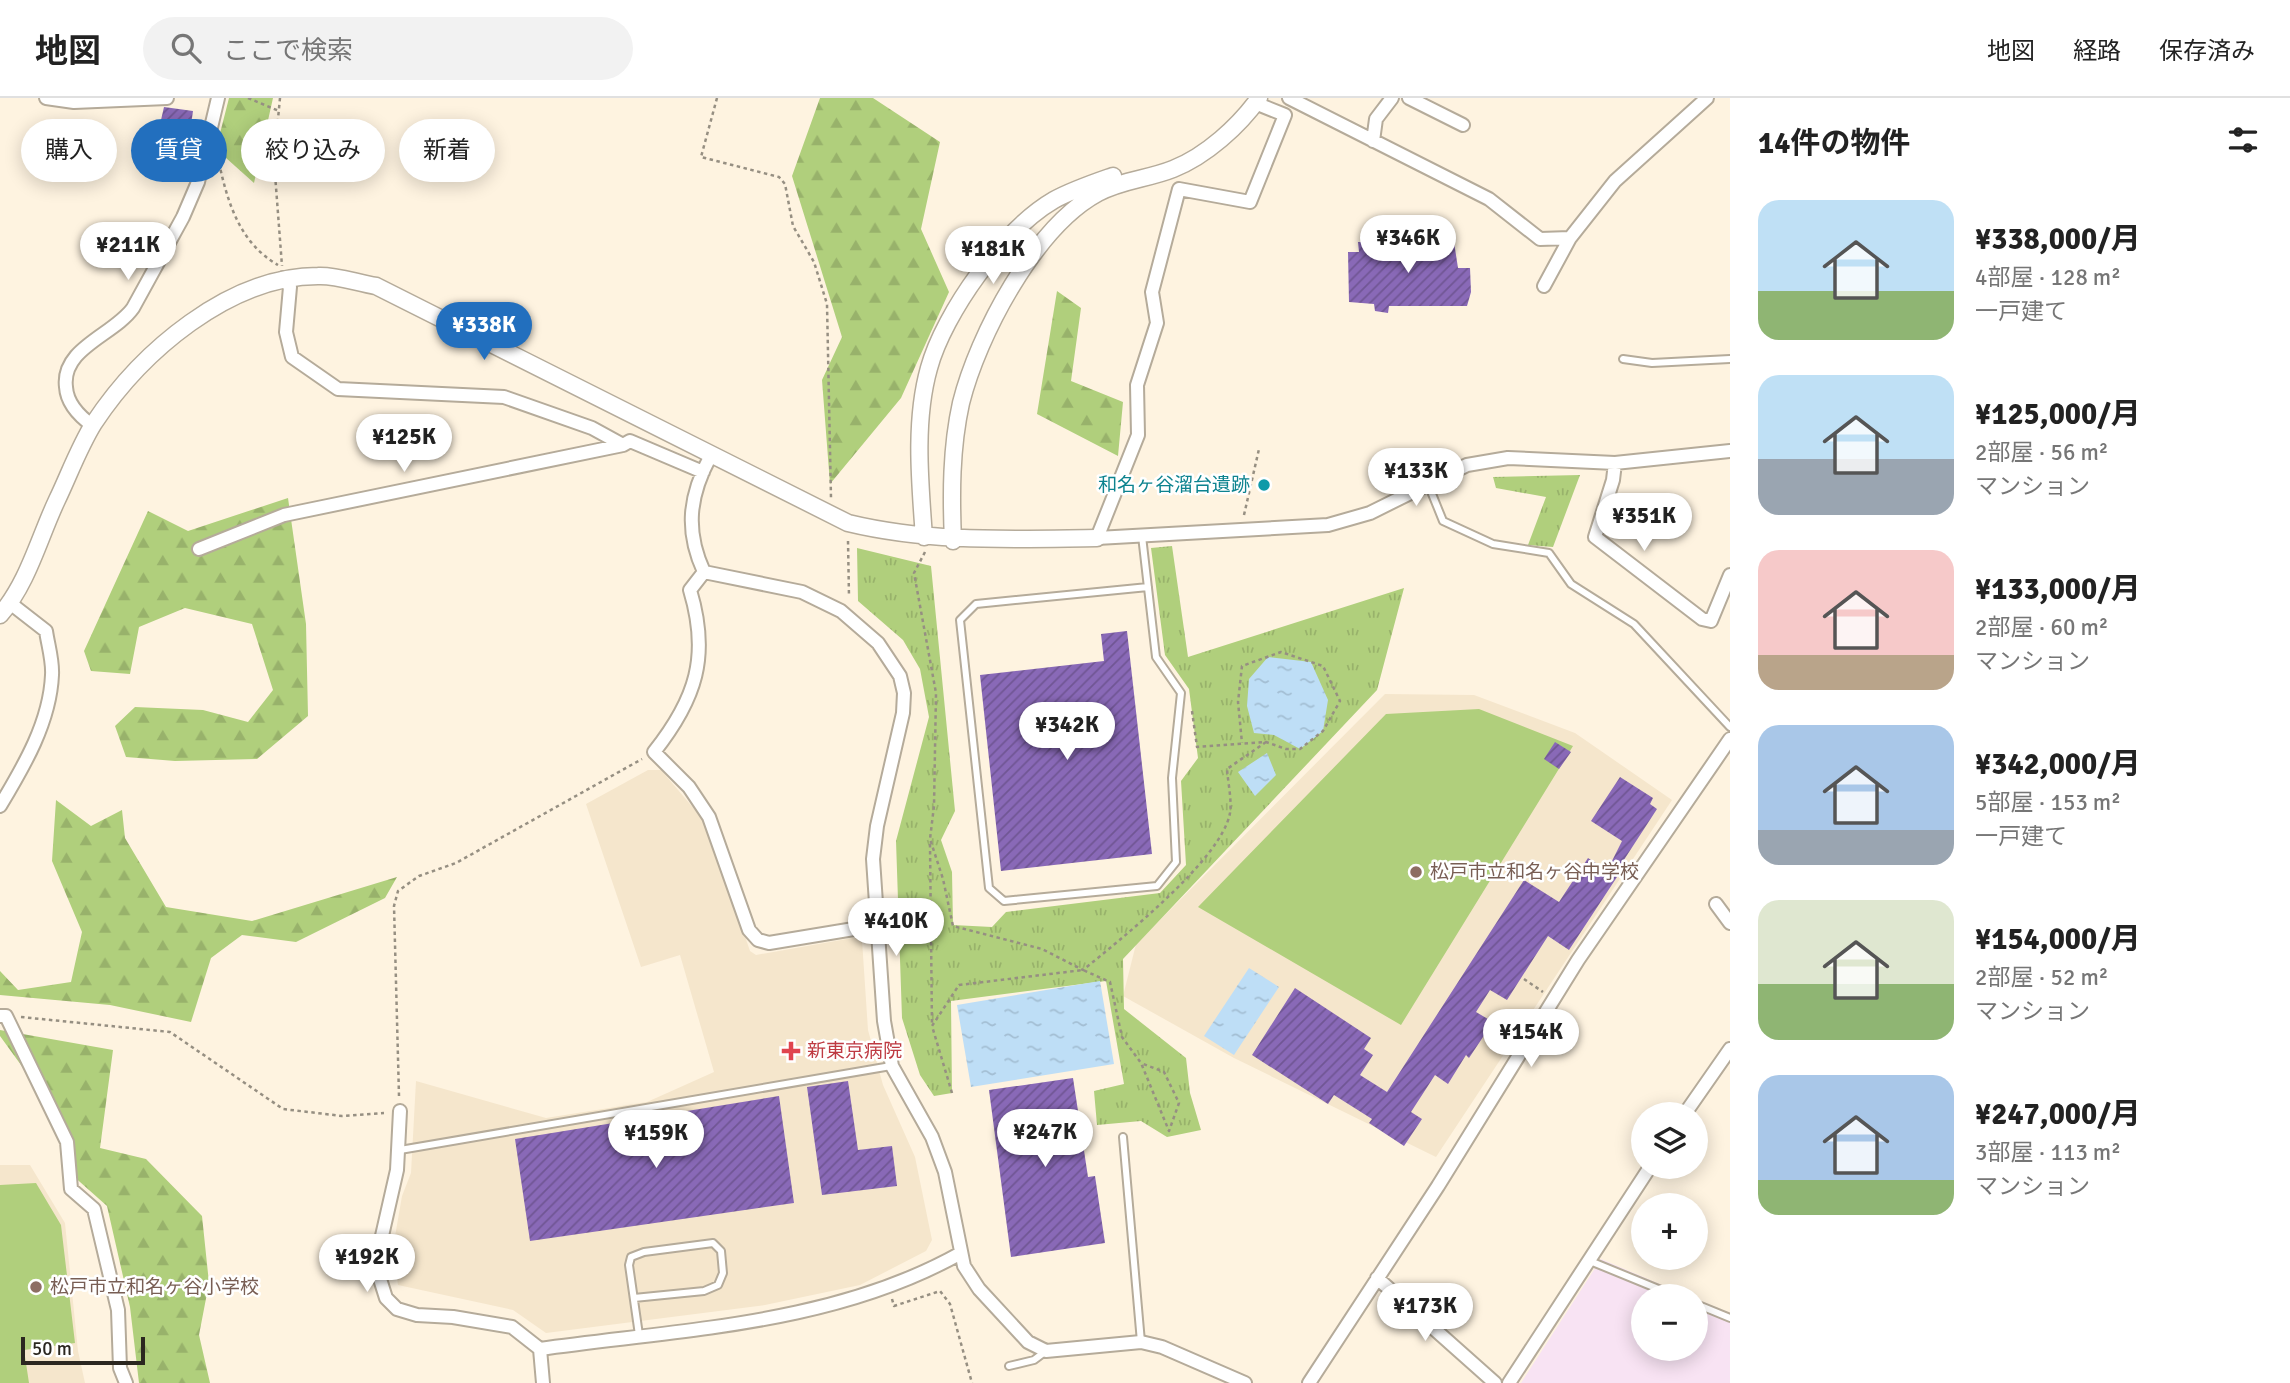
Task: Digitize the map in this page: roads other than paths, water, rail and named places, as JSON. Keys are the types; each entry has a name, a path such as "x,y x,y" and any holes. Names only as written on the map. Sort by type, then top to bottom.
{"street":[{"path":"46,98 74,102 167,98"},
{"path":"93,426 80,417 71,403 66,392 66,370 71,360 123,321 133,308 183,217 198,182 218,98"},
{"path":"1289,98 1489,200 1540,239 1570,238"},
{"path":"1373,141 1376,119 1392,98"},
{"path":"1409,98 1463,125"},
{"path":"1544,286 1570,238 1615,181 1707,98"},
{"path":"953,541 953,460 961,402 985,339 1028,260 1056,225 1084,202 1116,184 1175,168 1233,128 1257,100 1285,115 1250,202 1179,189 1152,292 1157,323 1137,385 1138,435 1097,538"},
{"path":"924,545 920,438 923,405 929,369 952,310 1005,242 1052,201 1113,176 1209,146"},
{"path":"282,273 289,288 286,332 292,357 338,389 504,397 592,428 623,445"},
{"path":"0,806 31,752 48,698 52,673 46,631 5,609 93,426 131,374 158,348 191,323 282,273 321,275 376,286 710,457 831,515 848,523 924,545 953,541 1240,532 1328,525 1370,513 1467,465 1508,458 1615,463 1730,451"},
{"path":"199,550 284,515 623,445 630,441 702,472"},
{"path":"704,572 694,551 690,509 710,457"},
{"path":"1615,463 1613,480 1595,537 1702,619 1711,621 1730,575"},
{"path":"704,572 802,592 841,611 878,643 892,660 904,693 903,713 877,826 873,859 884,1021 892,1066 932,1137 944,1172 964,1266 979,1290 1028,1342 1046,1351 1141,1342 1163,1347 1245,1383"},
{"path":"704,572 690,590 698,617 701,660 674,727 654,752 689,788 709,817 749,930 758,940 769,943 878,925"},
{"path":"1309,1383 1578,960 1730,739"},
{"path":"1716,904 1730,923"},
{"path":"3,1016 67,1142 71,1189 94,1209 118,1310 120,1368 126,1383"},
{"path":"1693,1102 1730,1049"},
{"path":"400,1111 400,1150 379,1249 380,1279 386,1298 397,1309 417,1315 453,1317 512,1327 540,1349 639,1335 732,1326 844,1302 961,1253"},
{"path":"1509,1383 1642,1179"},
{"path":"1377,1278 1495,1383"},
{"path":"540,1349 543,1383"}],"lane":[{"path":"1623,359 1652,363 1730,359"},
{"path":"1428,484 1443,521 1493,544 1549,552 1571,584 1634,624 1730,727"},
{"path":"1142,536 1148,587 1156,657 1181,693 1172,778 1176,862 1157,886 1004,901 989,888 960,620 976,604 1148,587"},
{"path":"400,1150 892,1066"},
{"path":"1123,1137 1141,1342"},
{"path":"634,1298 704,1291 718,1285 723,1273 721,1251 713,1243 644,1252 631,1257 629,1265 639,1335"},
{"path":"1590,1261 1646,1284"},
{"path":"1708,1309 1730,1318"},
{"path":"1009,1366 1034,1360 1046,1351"}],"water":[{"path":"1268,657 1311,662 1328,700 1323,731 1300,749 1274,735 1254,733 1247,706 1249,679"},
{"path":"1267,753 1276,775 1255,796 1238,772"},
{"path":"1249,968 1279,987 1234,1055 1204,1036"},
{"path":"1100,981 1114,1064 971,1087 957,1005"}],"place":[{"name":"和名ヶ谷溜台遺跡","path":"1264,485"},
{"name":"松戸市立和名ヶ谷中学校","path":"1416,872"},
{"name":"新東京病院","path":"791,1051"},
{"name":"松戸市立和名ヶ谷小学校","path":"36,1287"}]}
